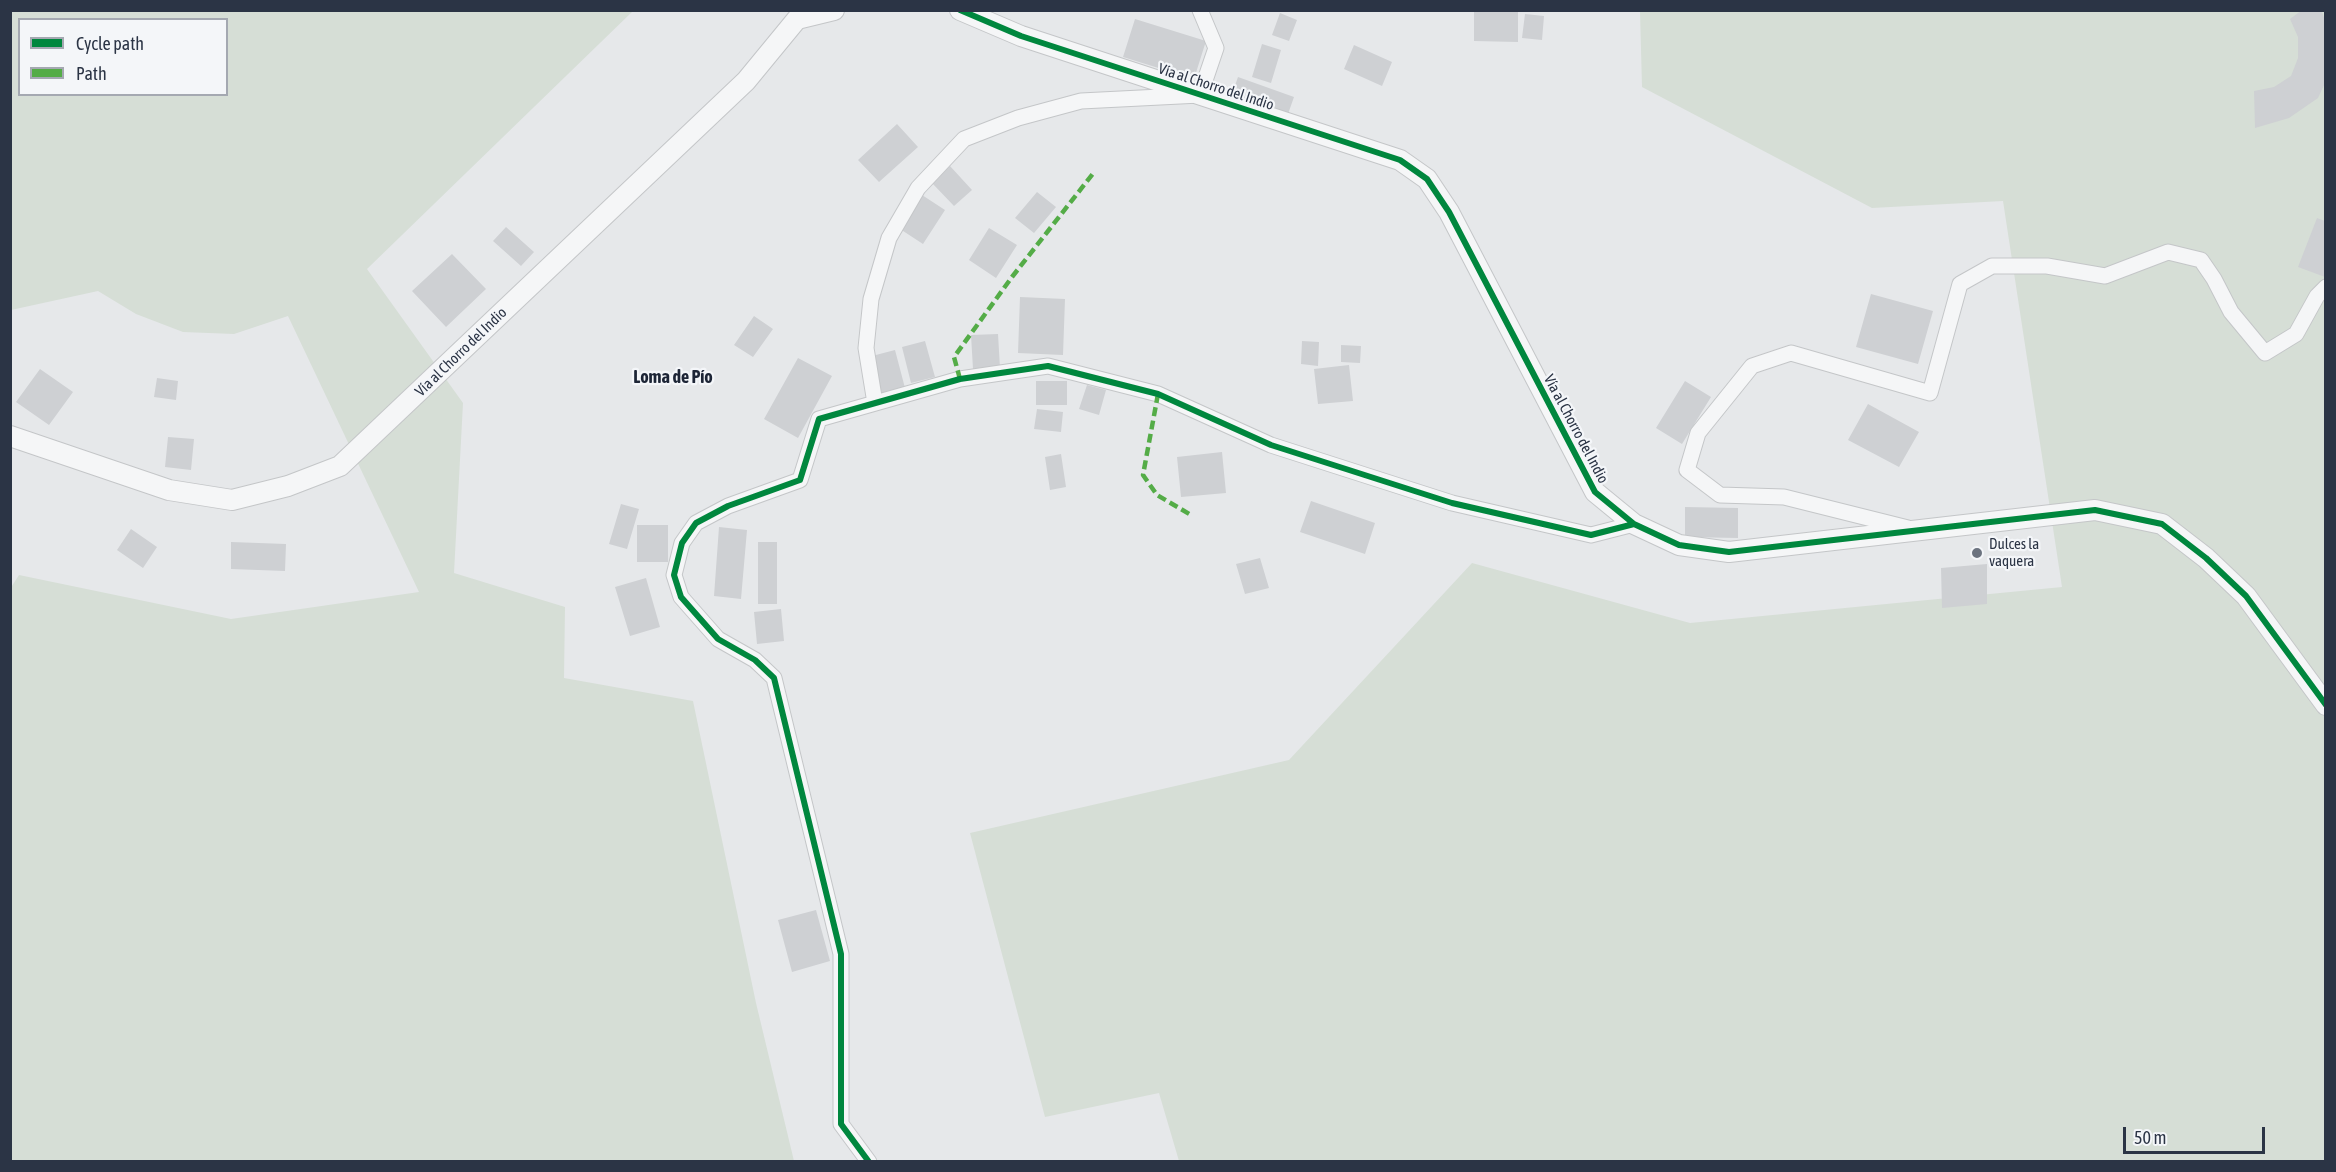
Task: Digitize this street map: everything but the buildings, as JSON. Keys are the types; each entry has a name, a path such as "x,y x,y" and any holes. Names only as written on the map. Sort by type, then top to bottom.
{"street":[{"name":"Vía al Chorro del Indio","path":"10,436 169,490 232,500 288,486 340,466 746,81 796,19 834,10"},
{"name":"Vía al Chorro del Indio","path":"960,10 1021,36 1400,160 1426,179 1449,212 1594,492 1634,524 1679,545 1729,552 2095,510 2163,524 2206,558 2246,596 2325,705"},
{"path":"875,403 866,348 871,299 889,238 918,188 964,139 1018,118 1081,101 1200,95 1216,48 1200,10"},
{"path":"1917,530 1784,497 1720,495 1687,470 1698,433 1752,366 1791,353 1930,393 1960,284 1992,266 2047,266 2105,276 2168,252 2201,260 2231,312 2265,353 2296,334 2317,296 2325,287"},
{"path":"869,1161 841,1124 841,954 774,678 755,660 718,639 681,597 674,575 682,543 696,523 728,506 800,480 819,419 960,379 1048,366 1158,394 1271,445 1452,502 1591,536 1634,524"}],"shaded area":[{"path":"10,11 633,11 367,269 463,403 454,573 565,607 564,678 693,701 756,1003 794,1161 11,1161 10,589 19,575 231,619 419,592 288,316 234,334 183,332 136,314 98,291 11,310"},
{"path":"1640,11 2325,11 2325,1161 1179,1161 1159,1093 1045,1117 970,833 1289,760 1472,563 1690,623 2062,587 2003,201 1872,208 1642,87"}],"marked path":[{"path":"960,379 954,357 1012,277 1095,171"},
{"path":"1158,394 1143,475 1157,495 1191,515"}],"cycle path":[{"path":"960,10 1021,36 1400,160 1427,179 1449,212 1595,492 1634,524 1679,545 1729,552 2095,510 2162,524 2206,558 2246,596 2326,705"},
{"path":"869,1162 841,1124 841,954 774,678 755,660 718,639 681,597 674,575 682,543 696,523 728,506 800,480 819,419 960,379 1048,366 1158,394 1271,445 1452,503 1591,535 1634,524"}],"place":[{"name":"Dulces la vaquera","path":"1977,553"}],"district":[{"name":"Loma de Pío","path":"673,377"}]}
